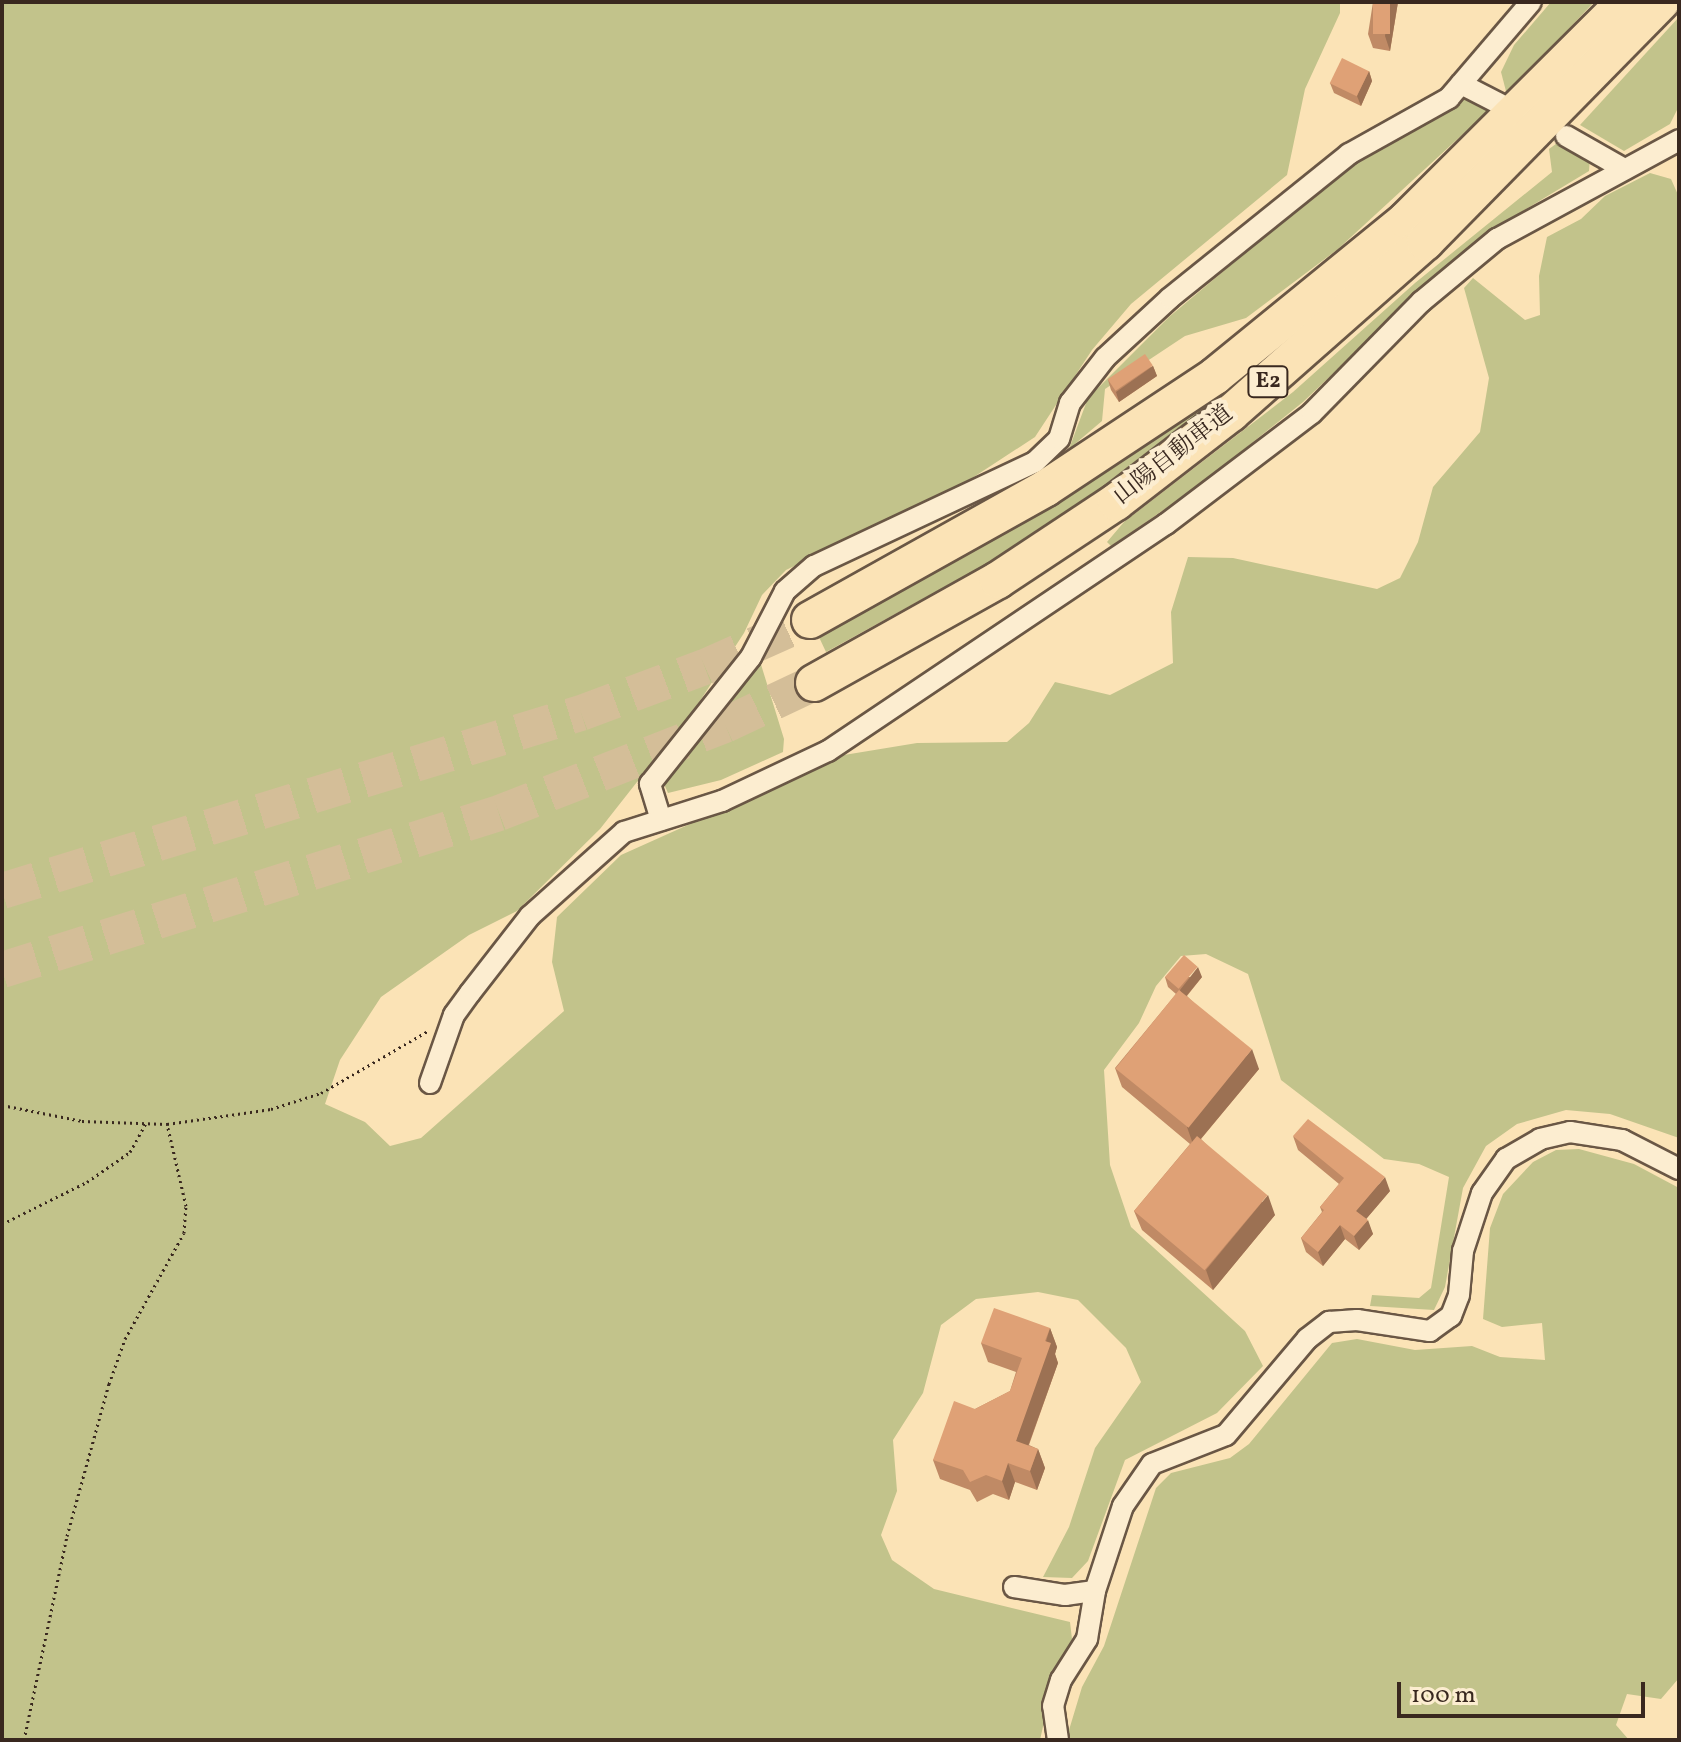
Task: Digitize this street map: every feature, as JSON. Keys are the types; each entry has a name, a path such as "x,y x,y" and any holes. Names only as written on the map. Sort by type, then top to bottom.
{"highway":[{"name":"山陽自動車道","path":"810,620 1046,488 1215,376 1406,220 1625,2"},
{"name":"山陽自動車道","path":"814,683 998,580 1116,502 1231,413 1425,242 1661,2"}],"street":[{"path":"661,820 650,784 751,657 785,591 814,566 1035,462 1059,439 1070,403 1105,358 1170,298 1349,154 1421,115 1461,84 1531,2"},
{"path":"1461,84 1500,104"},
{"path":"1566,136 1624,169"},
{"path":"430,1083 454,1015 530,916 624,832 722,801 828,751 1153,533 1312,413 1421,302 1497,239 1679,140"},
{"path":"1058,1740 1053,1706 1061,1680 1087,1639 1095,1591 1137,1480 1152,1464 1226,1435 1307,1339 1329,1322 1357,1320 1430,1331 1451,1316 1463,1251 1482,1193 1506,1159 1540,1139 1570,1132 1622,1140 1679,1169"},
{"path":"1014,1587 1065,1595 1095,1591"}],"path":[{"path":"2,1105 82,1121 167,1124 300,1102 454,1015"},
{"path":"2,1224 87,1182 130,1152 146,1123"},
{"path":"24,1740 67,1536 109,1384 125,1339 184,1233 186,1206 167,1124"}],"green space":[{"path":"2,2 1340,2 1340,13 1305,89 1287,175 1131,304 1092,350 1035,437 957,488 786,570 762,595 744,633 696,707 600,829 517,911 469,935 381,997 340,1060 325,1104 365,1122 390,1146 421,1138 564,1011 552,962 557,917 621,855 844,755 917,743 1007,742 1029,723 1055,682 1110,695 1173,663 1171,612 1188,557 1233,558 1377,589 1400,578 1418,542 1433,487 1480,432 1489,378 1464,288 1473,278 1525,320 1540,315 1539,276 1547,237 1581,219 1605,196 1650,173 1671,179 1679,197 1679,1138 1610,1114 1566,1110 1517,1124 1486,1146 1463,1188 1445,1287 1434,1310 1370,1306 1372,1295 1419,1298 1431,1288 1449,1177 1419,1164 1384,1159 1281,1080 1248,974 1206,954 1181,956 1156,986 1139,1023 1104,1070 1110,1165 1131,1227 1245,1331 1263,1366 1217,1413 1125,1460 1088,1561 1072,1578 1043,1577 1069,1527 1095,1448 1141,1382 1126,1348 1078,1300 1038,1292 976,1299 941,1325 923,1393 893,1440 897,1491 881,1535 892,1560 934,1589 1070,1622 1072,1639 1052,1686 1040,1740 2,1740"},
{"path":"1551,2 1594,2 1507,95 1501,72 1514,45"},
{"path":"1679,17 1679,106 1670,124 1624,151 1580,125"},
{"path":"1465,98 1488,111 1338,249 1246,318 1185,336 1105,389 1102,421 1069,449 1088,398 1169,317 1356,160"},
{"path":"1560,141 1590,157 1589,171 1503,223 1437,275 1303,402 1197,487 1111,546 1107,542 1124,522 1293,392 1415,283 1552,172 1549,149"},
{"path":"1297,328 1305,332 1107,488 1030,540 826,652 818,635 1003,535"},
{"path":"759,658 784,739 783,752 721,780 668,793 664,784 681,755 736,696"},
{"path":"1579,1149 1634,1164 1679,1188 1679,1678 1661,1699 1627,1694 1616,1725 1629,1740 1066,1740 1082,1687 1104,1646 1156,1488 1171,1473 1230,1458 1249,1444 1332,1343 1357,1339 1415,1350 1472,1346 1500,1357 1545,1360 1542,1323 1502,1327 1483,1319 1490,1228 1503,1194 1533,1162 1556,1150"}],"building":[{"path":"1373,2 1390,2 1390,34 1373,34"},
{"path":"1342,58 1369,71 1357,96 1330,83"},
{"path":"1145,354 1153,366 1116,391 1108,379"},
{"path":"1184,955 1198,967 1179,989 1165,977"},
{"path":"1179,990 1252,1049 1188,1128 1115,1068"},
{"path":"1308,1119 1385,1177 1356,1211 1368,1220 1354,1236 1340,1225 1318,1252 1301,1238 1324,1210 1320,1207 1344,1178 1293,1136"},
{"path":"1197,1136 1267,1195 1204,1270 1134,1211"},
{"path":"994,1308 1050,1328 1045,1341 1051,1343 1016,1441 1038,1449 1030,1471 1008,1463 1002,1481 986,1475 970,1482 963,1470 933,1460 954,1401 975,1409 1010,1391 1022,1358 981,1343"}],"tunnel":[{"path":"2,891 581,713 705,667 810,620"},
{"path":"2,970 499,813 725,725 814,683"}]}
